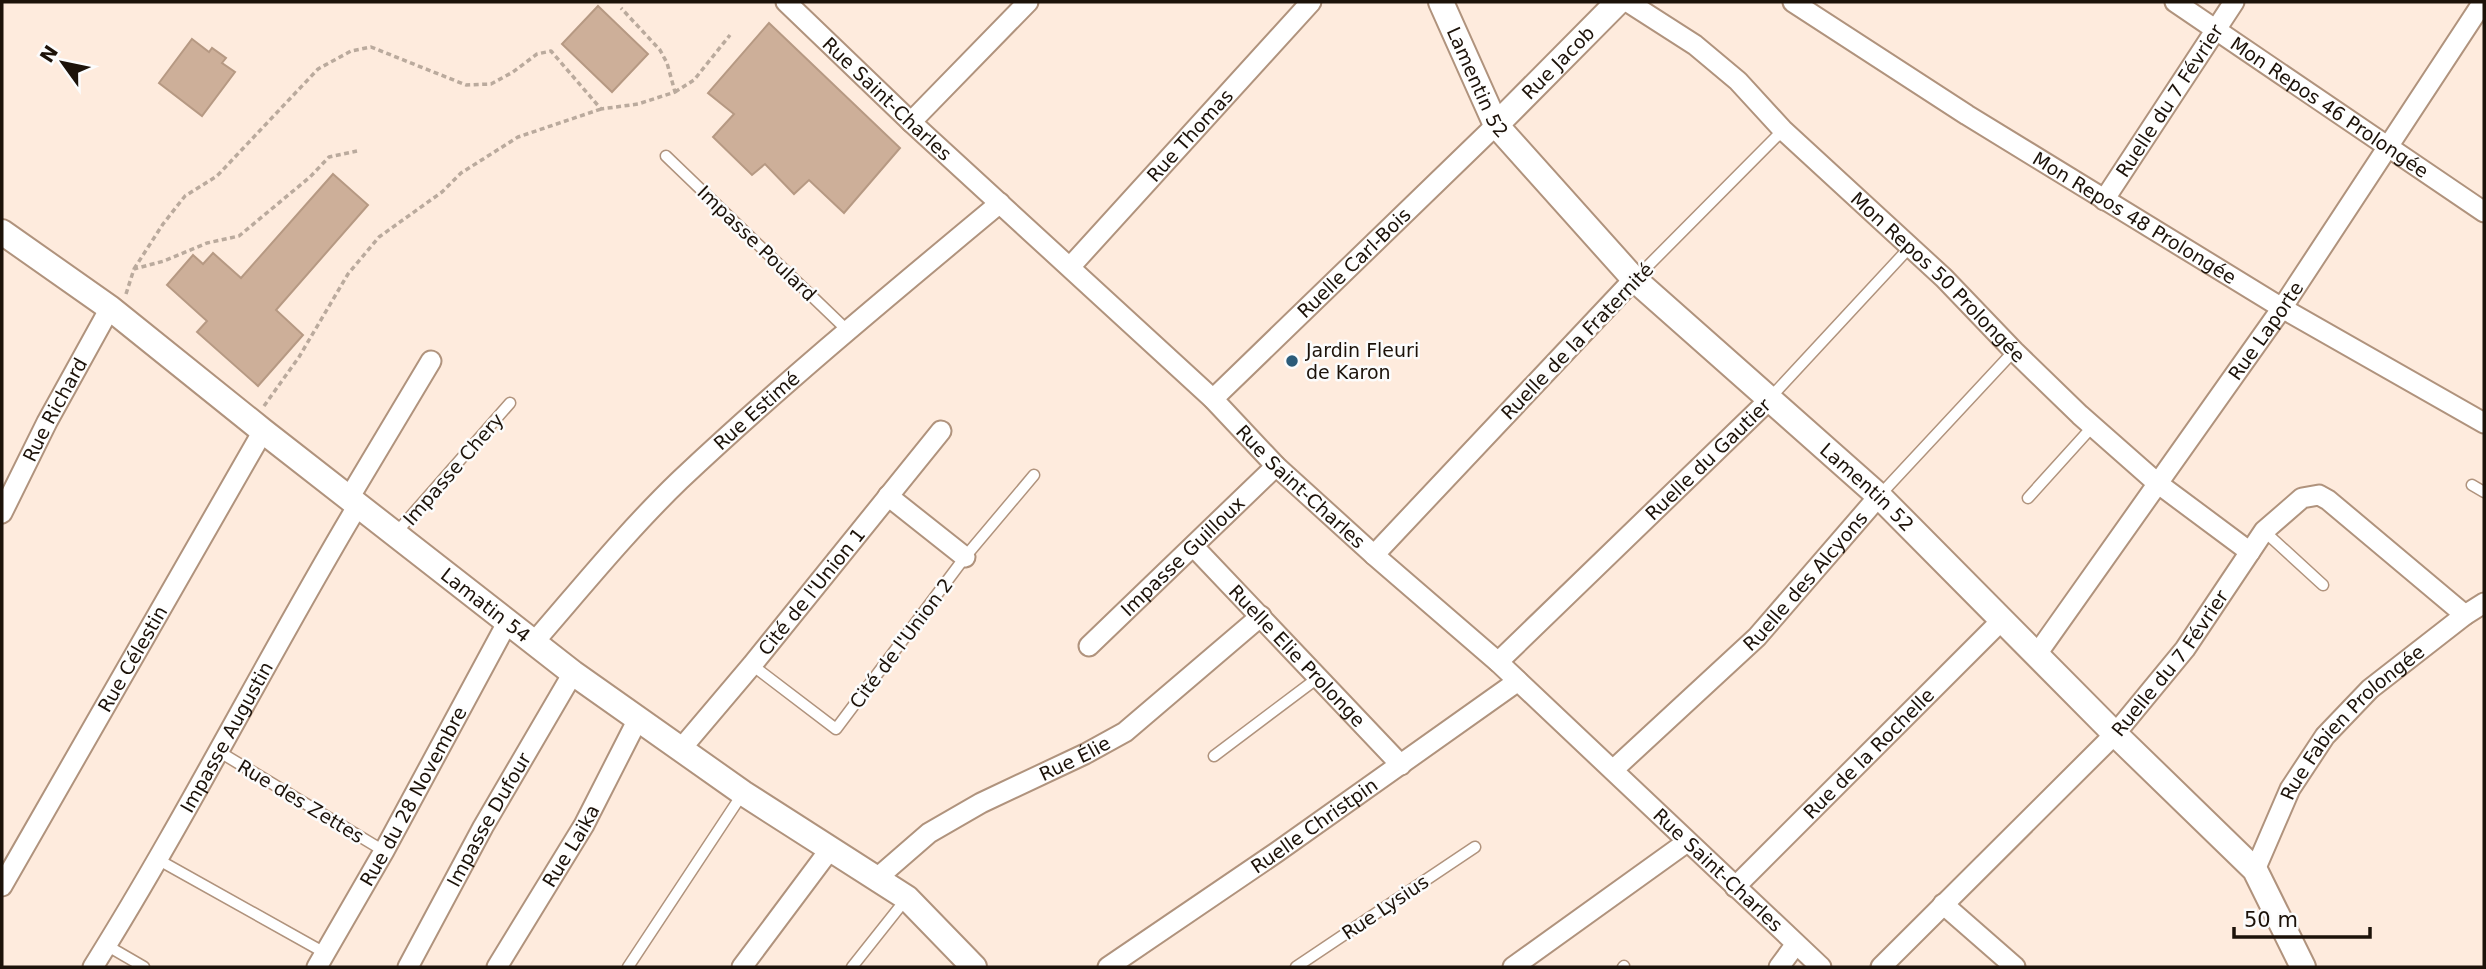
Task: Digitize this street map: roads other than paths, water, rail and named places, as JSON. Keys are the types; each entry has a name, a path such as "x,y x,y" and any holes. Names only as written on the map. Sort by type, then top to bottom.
{"street":[{"name":"Rue Saint-Charles","path":"786,2 911,122 1213,399 1276,466 1498,662 1821,967"},
{"path":"911,122 1028,2"},
{"name":"Rue Thomas","path":"1070,267 1311,2"},
{"name":"Lamentin 52","path":"1441,2 1496,125 1634,279 1879,496 2115,734 2255,870 2303,967"},
{"name":"Rue Jacob","path":"1496,125 1618,2"},
{"name":"Mon Repos 50 Prolongée","path":"1628,2 1695,46 1738,81 1783,130 1944,278 2014,351 2093,426 2157,482 2250,552"},
{"name":"Mon Repos 48 Prolongée","path":"1793,2 1966,115 2104,200 2282,308 2484,423"},
{"name":"Mon Repos 46 Prolongée","path":"2175,2 2484,212"},
{"name":"Ruelle du 7 Février","path":"2104,200 2234,2"},
{"name":"Rue Laporte","path":"2037,654 2282,308 2483,2"},
{"name":"Ruelle Carl-Bois","path":"1213,399 1496,125"},
{"name":"Rue Estimé","path":"535,641 605,559 678,482 848,330 1000,203"},
{"name":"Lamatin 54","path":"2,232 110,308 573,673 743,793 906,898 965,964"},
{"name":"Ruelle de la Fraternité","path":"1374,555 1634,279"},
{"name":"Rue Richard","path":"2,513 47,422 110,308"},
{"name":"Impasse Augustin","path":"93,967 218,751 432,361"},
{"name":"Ruelle du Gautier","path":"1498,662 1770,399"},
{"name":"Rue Célestin","path":"2,886 258,426"},
{"name":"Cité de l'Union 1","path":"680,750 752,666 942,431"},
{"name":"Impasse Guilloux","path":"1089,646 1276,466"},
{"name":"Ruelle du 7 Février","path":"1881,967 2115,734 2185,649 2264,531 2302,498 2319,495 2328,500 2465,615"},
{"path":"888,496 965,557"},
{"name":"Ruelle des Alcyons","path":"1613,770 1757,637 1879,496"},
{"name":"Ruelle Elie Prolonge","path":"1194,547 1401,765"},
{"name":"Rue Fabien Prolongée","path":"2255,870 2290,789 2325,736 2370,689 2484,603"},
{"name":"Rue Élie","path":"877,879 929,833 982,803 1125,732 1261,616"},
{"name":"Rue de la Rochelle","path":"1735,887 2003,619"},
{"name":"Rue du 28 Novembre","path":"321,960 384,851 508,623"},
{"name":"Impasse Dufour","path":"408,967 483,827 573,673"},
{"name":"Ruelle Christpin","path":"1108,967 1518,681"},
{"name":"Rue Laika","path":"496,967 584,825 638,719"},
{"path":"1513,967 1686,842"},
{"path":"742,967 831,848"},
{"path":"1943,904 2015,967"},
{"path":"1779,967 1796,944"}],"lane":[{"name":"Ruelle de la Fraternité","path":"1634,279 1783,130"},
{"name":"Impasse Poulard","path":"666,156 848,330"},
{"name":"Ruelle du Gautier","path":"1770,399 1910,247"},
{"name":"Ruelle des Alcyons","path":"1879,496 2014,351"},
{"name":"Impasse Chery","path":"396,534 510,403"},
{"path":"2028,498 2093,426"},
{"name":"Cité de l'Union 2","path":"752,666 836,729 965,557 1034,475"},
{"path":"2472,485 2484,492"},
{"path":"2264,531 2323,585"},
{"path":"1214,756 1319,677"},
{"name":"Rue des Zettes","path":"218,751 384,851"},
{"path":"628,967 743,793"},
{"name":"Rue Lysius","path":"1296,967 1475,847"},
{"path":"157,859 321,960"},
{"path":"852,967 906,898"},
{"path":"106,945 144,967"}],"place":[{"name":"Jardin Fleuri de Karon","path":"1292,361"}]}
